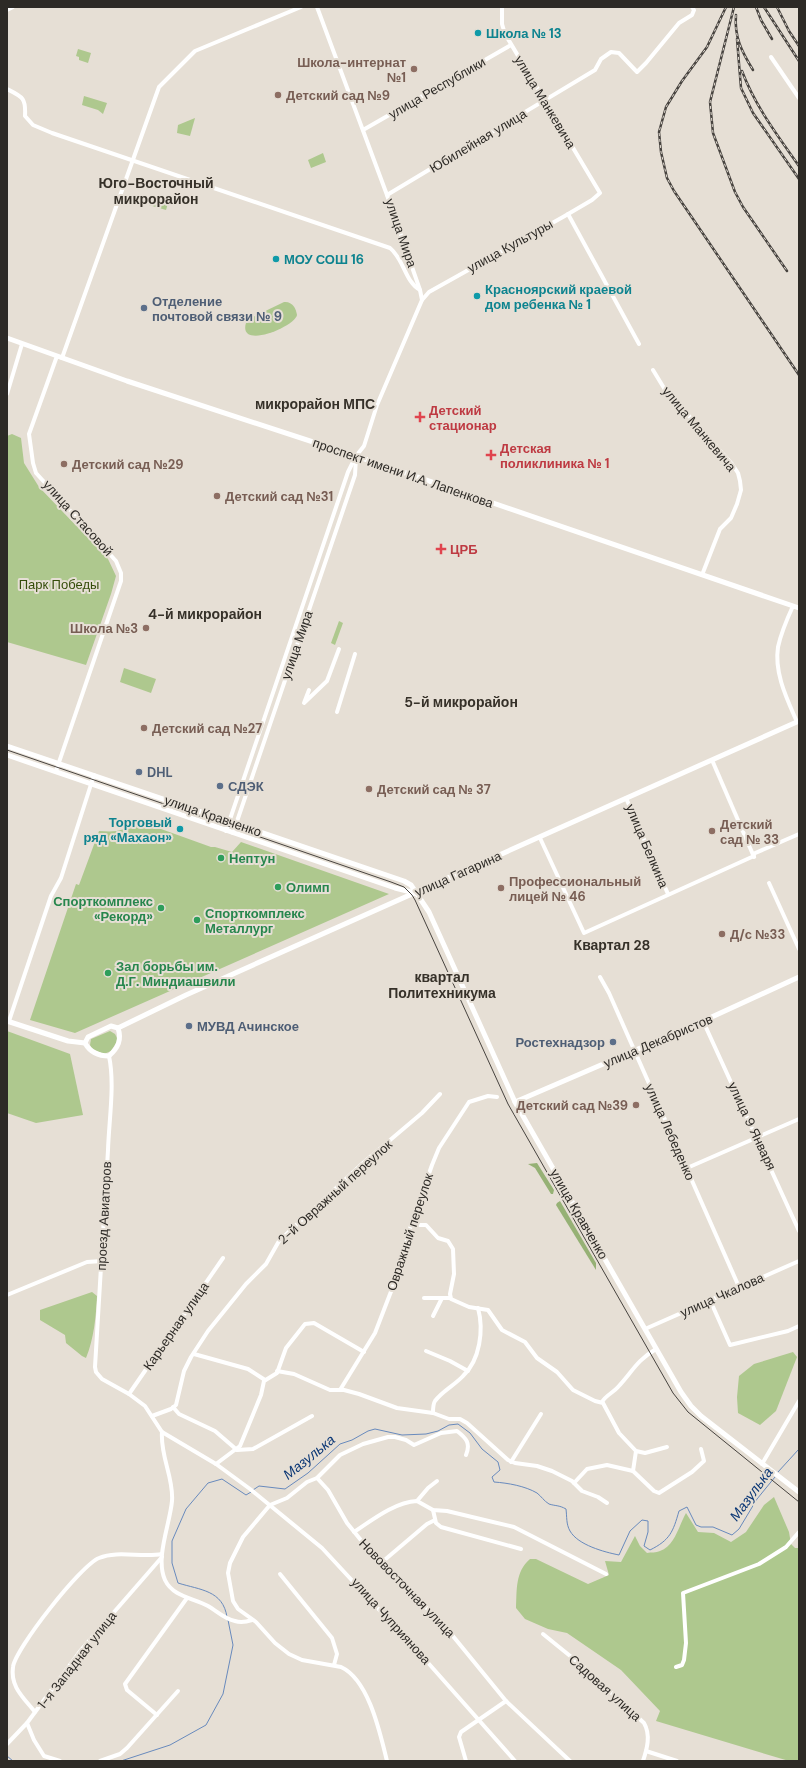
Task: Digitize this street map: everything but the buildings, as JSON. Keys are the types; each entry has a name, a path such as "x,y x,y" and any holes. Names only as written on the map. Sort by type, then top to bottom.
{"main road":[{"name":"проспект имени И.А. Лапенкова","path":"7,338 59,357 356,456 799,608"},
{"name":"улица Гагарина","path":"118,1028 186,994 540,838 798,721"},
{"name":"улица Кравченко","path":"7,746 404,881 411,885 429,912 515,1102 681,1392 691,1406 799,1492"},
{"name":"улица Кравченко","path":"7,755 400,890 415,893"},
{"name":"улица Декабристов","path":"515,1102 704,1021 799,977"},
{"path":"8,1021 68,1041 85,1043"},
{"path":"110,1026 118,1028 120,1039 115,1050 109,1056 103,1056 89,1050 85,1043 88,1037 105,1028 110,1026"}],"street":[{"path":"7,10 13,7"},
{"name":"улица Стасовой","path":"56,771 60,764 121,581 121,573 116,561 36,473 29,434 159,87 189,55 202,48 301,7"},
{"name":"улица Мира","path":"226,831 348,472 356,456 364,446 377,405 422,300 420,290 387,195 317,7"},
{"name":"улица Манкевича","path":"502,7 502,24 506,34 544,101 600,193"},
{"name":"Юбилейная улица","path":"387,195 595,70 601,59 611,52 619,53 637,72 679,23 692,15 694,10 692,7"},
{"name":"улица Республики","path":"363,130 512,45"},
{"path":"771,57 799,98"},
{"path":"7,89 21,96 26,104 25,116 33,125 132,161 390,248 396,254 415,287 420,290"},
{"name":"улица Культуры","path":"422,300 429,292 568,214 592,200 600,193"},
{"path":"568,214 639,344"},
{"path":"7,394 22,344"},
{"name":"улица Манкевича","path":"653,370 667,393 677,405 690,416 732,464 738,473 740,481 741,490 737,504 731,518 720,529 702,575"},
{"name":"улица Мира","path":"233,833 355,475 356,456"},
{"path":"321,553 328,555"},
{"path":"793,606 781,635 778,657 782,686 798,721"},
{"path":"293,636 300,637"},
{"path":"309,690 304,703 327,681 339,649"},
{"path":"336,712 355,654"},
{"path":"712,760 754,856"},
{"path":"8,1021 51,896 61,878 94,775"},
{"path":"114,792 116,783"},
{"name":"улица Белкина","path":"626,798 668,894"},
{"path":"176,814 179,805"},
{"path":"214,827 217,818"},
{"path":"250,838 252,830"},
{"path":"540,838 584,933 799,834"},
{"path":"280,849 283,840"},
{"path":"350,873 353,864"},
{"path":"400,890 404,881"},
{"path":"769,883 799,949"},
{"name":"улица Лебеденко","path":"600,977 609,993 739,1287"},
{"name":"улица 9 Января","path":"704,1021 758,1137 799,1231"},
{"name":"проезд Авиаторов","path":"109,1056 111,1067 102,1261 95,1366 98,1376 129,1394"},
{"name":"2-й Овражный переулок","path":"174,1407 180,1393 185,1367 206,1334 246,1284 266,1264 275,1247 288,1232 411,1123 440,1094"},
{"name":"Овражный переулок","path":"340,1390 364,1352 381,1319 384,1305 397,1276 411,1224 434,1159 466,1104 472,1100 488,1096 497,1097"},
{"path":"687,1168 799,1119"},
{"path":"411,1224 426,1225 438,1238 446,1240 451,1246 454,1253 454,1274 450,1298"},
{"name":"Карьерная улица","path":"129,1394 223,1258"},
{"path":"7,1295 87,1262 102,1261"},
{"name":"улица Чкалова","path":"645,1329 799,1261"},
{"path":"424,1298 450,1298 466,1307 488,1310 502,1330 525,1342 537,1358 557,1372 573,1390 595,1401 602,1402"},
{"path":"433,1316 442,1298"},
{"path":"710,1300 730,1345 788,1331 799,1326"},
{"path":"433,1413 434,1402 468,1372 476,1357 481,1325 478,1308"},
{"path":"129,1394 145,1406 162,1432 216,1464 237,1450 242,1443 261,1395 265,1380 277,1371 286,1348 308,1323 314,1324 364,1352"},
{"path":"602,1402 618,1388 640,1360 656,1349"},
{"path":"426,1351 450,1361 468,1372"},
{"path":"194,1354 248,1369 265,1380"},
{"path":"277,1371 294,1374 330,1390 340,1390 359,1394 397,1408 433,1413 449,1419 460,1419 467,1423 490,1445 511,1462 545,1468 574,1483 582,1491 607,1502"},
{"path":"762,1464 799,1401"},
{"path":"602,1402 620,1433 636,1451 645,1453 667,1447"},
{"path":"152,1416 174,1407 177,1412 215,1430 237,1450 253,1449 312,1416"},
{"path":"511,1462 541,1414"},
{"path":"387,1761 375,1718 359,1684 351,1673 346,1669 334,1665 308,1662 289,1654 275,1643 252,1620 238,1609 233,1601 228,1568 233,1554 243,1537 270,1505 287,1498 307,1482 317,1478 334,1460 346,1452 363,1444 388,1437 401,1438 414,1445 441,1433 457,1430 467,1440 469,1448 466,1455"},
{"path":"162,1432 161,1444 171,1484 172,1500 162,1556 162,1570 167,1584 187,1598 208,1606 225,1618 235,1622 252,1620"},
{"path":"574,1483 585,1470 607,1465 633,1470 654,1491 662,1492 692,1472 704,1461 701,1449"},
{"path":"633,1470 636,1451"},
{"name":"улица Чуприянова","path":"216,1464 250,1489 322,1548 354,1580 516,1761"},
{"name":"Нововосточная улица","path":"317,1478 325,1486 339,1511 354,1532 381,1563 410,1593 439,1619 506,1701 570,1761"},
{"path":"354,1532 405,1502 417,1500 437,1481"},
{"path":"417,1500 433,1510 447,1511 514,1527 606,1574"},
{"path":"433,1510 435,1520 441,1527 521,1549"},
{"path":"381,1563 428,1524 435,1520"},
{"path":"676,1667 682,1665 685,1655 686,1643 683,1593 759,1564 786,1547 799,1532"},
{"path":"36,1712 16,1688 13,1681 13,1667 16,1658 26,1643 65,1590 88,1565 99,1557 123,1555 162,1556"},
{"name":"1-я Западная улица","path":"7,1744 36,1712 81,1650 162,1556"},
{"path":"280,1574 332,1638 337,1654 334,1665"},
{"path":"157,1715 127,1690 125,1684 187,1598"},
{"name":"Садовая улица","path":"543,1634 585,1668 644,1723 648,1729 648,1735 646,1752 642,1761"},
{"path":"100,1761 123,1752 178,1691"},
{"path":"466,1761 460,1734 506,1701"},
{"path":"27,1723 34,1740 44,1756 60,1761"},
{"path":"646,1752 677,1761"}],"green space":[{"path":"78,49 91,53 88,63 79,60 79,57 76,56"},
{"path":"84,96 107,103 103,114 98,110 82,105"},
{"path":"195,118 190,136 177,133 178,125"},
{"path":"323,153 326,162 311,168 308,160"},
{"path":"153,195 169,200 166,210 149,205"},
{"path":"284,302 291,304 295,308 297,315 294,320 287,325 277,330 257,336 249,334 245,329 247,320"},
{"name":"Парк Победы","path":"12,434 21,438 24,463 39,487 108,559 116,576 86,665 7,642 7,436"},
{"path":"339,621 343,623 335,645 331,643"},
{"path":"124,668 156,679 151,693 120,682"},
{"name":"Спорткомплекс Металлург","path":"136,820 211,847 232,852 241,842 389,894 75,1033 30,1020 76,884 79,885 99,831 124,829"},
{"path":"7,1031 70,1054 83,1115 36,1123 7,1113"},
{"path":"110,1031 115,1034 118,1040 111,1051 104,1054 92,1049 90,1045 91,1039"},
{"path":"537,1163 554,1190 553,1194 551,1194 535,1168 528,1164"},
{"path":"560,1201 596,1263 596,1270 556,1205"},
{"path":"92,1292 97,1296 96,1311 93,1335 86,1358 66,1343 65,1335 40,1320 40,1310"},
{"path":"793,1352 797,1357 776,1411 760,1425 738,1413 737,1397 739,1376 754,1364"},
{"path":"774,1497 789,1532 791,1544 795,1548 799,1548 799,1761 789,1761 656,1721 660,1711 621,1670 567,1633 548,1629 525,1619 516,1608 519,1575 525,1564 530,1559 536,1559 588,1584 609,1575 605,1561 621,1562 635,1536 640,1546 647,1553 660,1551 669,1545 673,1540 686,1513 698,1532 714,1533 731,1542 746,1532 764,1505"}],"waterway":[{"name":"Мазулька","path":"253,1490 259,1486 285,1489 308,1473 340,1444 352,1440 368,1431 375,1429 402,1435 426,1434 438,1431 449,1425 458,1424 470,1433 482,1449 498,1462 500,1470 492,1477 494,1482 527,1488 537,1493 549,1504 566,1509 568,1526 574,1536 592,1547 619,1555 630,1531 642,1520 648,1521 648,1532 644,1546 650,1550 662,1543 670,1535 679,1511 687,1507 696,1525 701,1527 713,1527 732,1535 739,1529 757,1499 775,1477"},
{"name":"Мазулька","path":"778,1472 799,1449"},
{"name":"Мазулька","path":"227,1617 225,1608 216,1596 209,1592 178,1583 172,1563 172,1541 186,1509 208,1483 222,1479 246,1495 251,1492"},
{"name":"Мазулька","path":"121,1761 170,1745 206,1725 223,1694 233,1645 228,1620"},
{"name":"Мазулька","path":"7,1756 13,1761"}],"tram line":[{"path":"7,750 404,887 415,900 508,1104 673,1393 688,1412 799,1502"}],"railway":[{"path":"726,7 707,47 682,81 666,107 659,132 661,152 667,178 674,191 799,375"},
{"path":"734,7 710,102 713,133 735,192 743,207 787,271"},
{"path":"756,7 761,20 772,39"},
{"path":"764,7 799,61"},
{"path":"777,7 789,31 799,46"},
{"path":"736,15 736,30 740,44 745,57 753,70"},
{"path":"737,39 741,88 753,113 799,179"},
{"path":"742,71 760,109 799,166"}],"place":[{"name":"Школа № 13","path":"478,33"},
{"name":"Школа-интернат №1","path":"414,69"},
{"name":"Детский сад №9","path":"278,95"},
{"name":"МОУ СОШ 16","path":"276,259"},
{"name":"Красноярский краевой дом ребенка № 1","path":"477,296"},
{"name":"Отделение почтовой связи № 9","path":"144,308"},
{"name":"Детский стационар","path":"420,417"},
{"name":"Детская поликлиника № 1","path":"491,455"},
{"name":"Детский сад №29","path":"64,464"},
{"name":"Детский сад №31","path":"217,496"},
{"name":"ЦРБ","path":"441,549"},
{"name":"Школа №3","path":"146,628"},
{"name":"Детский сад №27","path":"144,728"},
{"name":"DHL","path":"139,772"},
{"name":"СДЭК","path":"220,786"},
{"name":"Детский сад № 37","path":"369,789"},
{"name":"Торговый ряд «Махаон»","path":"180,829"},
{"name":"Детский сад № 33","path":"712,831"},
{"name":"Нептун","path":"221,858"},
{"name":"Олимп","path":"278,887"},
{"name":"Профессиональный лицей № 46","path":"501,888"},
{"name":"Спорткомплекс «Рекорд»","path":"161,908"},
{"name":"Спорткомплекс Металлург","path":"197,920"},
{"name":"Д/с №33","path":"722,934"},
{"name":"Зал борьбы им. Д.Г. Миндиашвили","path":"108,973"},
{"name":"МУВД Ачинское","path":"189,1026"},
{"name":"Ростехнадзор","path":"613,1042"},
{"name":"Детский сад №39","path":"636,1105"}],"district":[{"name":"Юго-Восточный микрорайон","path":"156,192"},
{"name":"микрорайон МПС","path":"315,404"},
{"name":"4-й микрорайон","path":"205,614"},
{"name":"5-й микрорайон","path":"461,702"},
{"name":"Квартал 28","path":"612,945"},
{"name":"квартал Политехникума","path":"442,986"}]}
